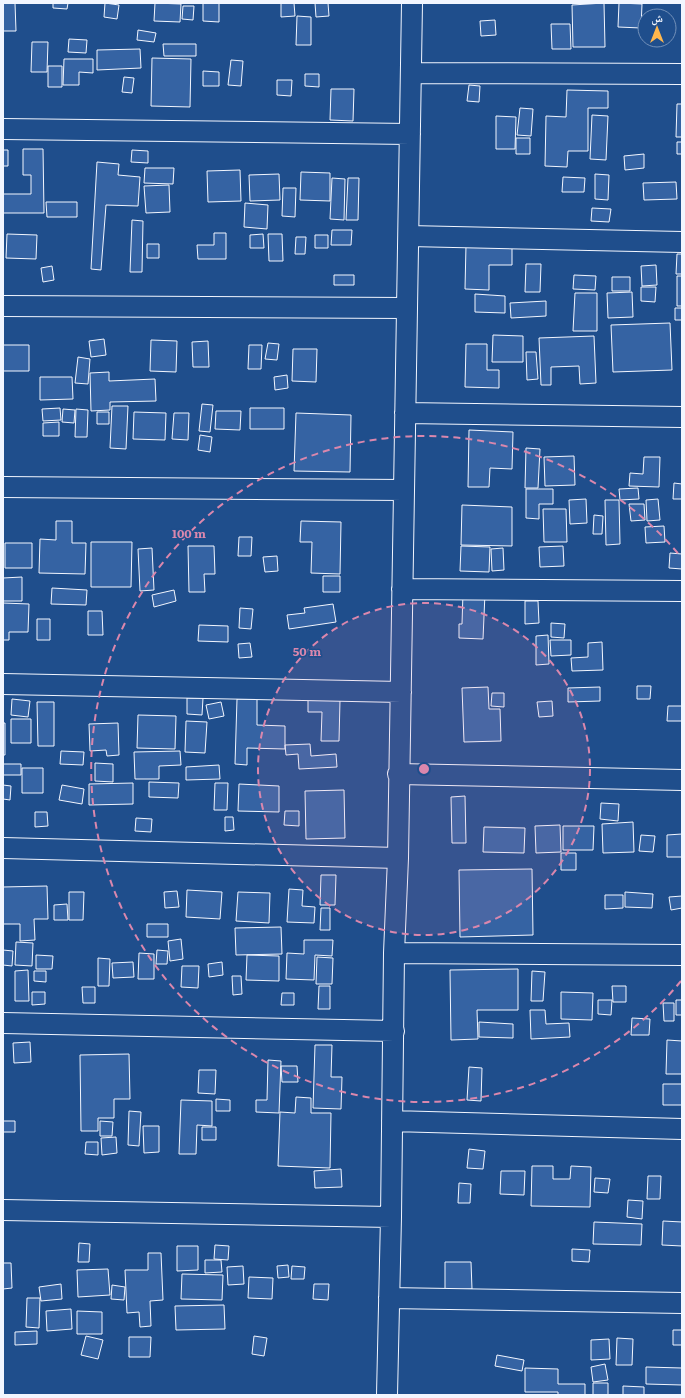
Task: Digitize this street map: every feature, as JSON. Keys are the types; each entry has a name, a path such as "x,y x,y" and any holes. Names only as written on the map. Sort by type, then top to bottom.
{"street":[{"path":"387,1395 394,1030 394,953 398,858 398,774 401,692 412,3"},
{"path":"411,73 682,74"},
{"path":"3,129 410,134"},
{"path":"409,236 682,242"},
{"path":"3,306 406,308"},
{"path":"405,413 682,417"},
{"path":"3,487 404,490"},
{"path":"402,589 682,592"},
{"path":"3,684 401,692"},
{"path":"398,774 682,780"},
{"path":"3,848 398,858"},
{"path":"394,953 682,955"},
{"path":"3,1023 394,1030"},
{"path":"392,1121 682,1129"},
{"path":"3,1210 391,1217"},
{"path":"389,1298 682,1303"}],"building":[{"path":"3,3 15,3 16,31 3,31"},
{"path":"53,3 68,3 67,9 53,8"},
{"path":"105,3 119,5 117,19 104,17"},
{"path":"155,3 181,4 180,22 154,21"},
{"path":"203,3 219,3 219,22 203,21"},
{"path":"281,3 294,3 295,16 281,17"},
{"path":"315,3 328,3 329,16 316,17"},
{"path":"604,3 605,47 573,47 572,5"},
{"path":"619,3 642,4 642,8 637,8 637,28 618,27"},
{"path":"183,6 194,6 193,20 182,19"},
{"path":"297,16 311,17 311,45 296,45"},
{"path":"495,20 496,35 481,36 480,21"},
{"path":"551,24 570,24 571,49 552,49"},
{"path":"138,30 156,33 154,42 137,40"},
{"path":"69,39 87,40 86,53 68,52"},
{"path":"32,42 48,42 47,72 31,72"},
{"path":"163,44 196,44 196,56 164,56"},
{"path":"140,49 141,68 97,70 97,50"},
{"path":"152,58 191,59 190,107 151,106"},
{"path":"64,59 93,59 93,73 79,72 79,85 63,85"},
{"path":"231,60 243,61 241,86 228,85"},
{"path":"48,66 62,66 62,87 48,87"},
{"path":"203,71 219,72 219,86 203,86"},
{"path":"305,74 319,74 319,87 305,86"},
{"path":"124,77 134,78 132,93 122,92"},
{"path":"277,80 292,80 291,96 277,95"},
{"path":"469,85 480,86 479,102 467,101"},
{"path":"331,89 354,89 353,121 330,120"},
{"path":"567,90 608,91 608,108 588,108 588,151 568,151 567,167 545,166 546,116 566,117"},
{"path":"677,104 682,104 682,137 676,137"},
{"path":"520,108 533,109 531,136 517,135"},
{"path":"592,115 608,116 606,160 590,159"},
{"path":"496,116 516,117 515,149 496,149"},
{"path":"516,138 530,138 530,154 516,154"},
{"path":"677,142 682,142 682,154 677,154"},
{"path":"23,149 43,149 44,213 3,213 3,194 31,194 31,175 23,175"},
{"path":"3,150 8,150 8,166 3,166"},
{"path":"132,150 148,151 148,163 131,162"},
{"path":"644,154 644,168 625,170 624,156"},
{"path":"97,162 119,164 118,175 140,177 138,206 106,205 101,270 91,269"},
{"path":"145,168 174,168 173,184 144,183"},
{"path":"240,170 241,201 208,202 207,171"},
{"path":"301,172 330,173 330,201 300,200"},
{"path":"279,174 280,200 250,201 249,175"},
{"path":"595,174 609,175 608,200 595,199"},
{"path":"563,177 585,178 584,192 562,192"},
{"path":"332,178 345,179 344,220 330,219"},
{"path":"348,178 359,178 358,220 346,220"},
{"path":"676,182 677,199 644,200 643,183"},
{"path":"169,185 170,212 146,213 144,186"},
{"path":"283,188 296,188 295,217 282,216"},
{"path":"46,202 77,202 77,217 47,217"},
{"path":"245,203 268,205 267,229 244,227"},
{"path":"592,208 611,209 609,222 591,221"},
{"path":"132,220 143,221 142,272 130,272"},
{"path":"332,230 352,230 351,245 331,245"},
{"path":"214,233 226,233 226,259 198,259 197,245 214,245"},
{"path":"7,234 37,235 36,259 6,258"},
{"path":"263,234 264,248 250,248 250,235"},
{"path":"268,234 282,234 283,261 269,261"},
{"path":"315,235 328,235 328,248 315,248"},
{"path":"296,237 306,237 305,254 295,254"},
{"path":"147,244 159,244 159,258 147,258"},
{"path":"466,245 512,246 512,265 489,265 489,290 465,289"},
{"path":"677,254 682,254 682,274 676,274"},
{"path":"526,264 541,264 540,292 525,292"},
{"path":"656,265 657,285 642,286 641,266"},
{"path":"52,266 54,280 43,282 41,268"},
{"path":"334,275 354,275 354,285 334,285"},
{"path":"574,275 596,276 595,290 573,289"},
{"path":"677,276 682,276 682,306 677,306"},
{"path":"612,277 630,277 630,291 612,291"},
{"path":"641,287 656,287 655,302 641,301"},
{"path":"632,292 633,317 608,318 607,293"},
{"path":"575,293 597,293 597,331 573,331"},
{"path":"475,294 505,296 505,313 475,312"},
{"path":"546,301 546,316 511,318 510,303"},
{"path":"675,308 682,308 682,320 675,320"},
{"path":"670,323 672,370 613,372 611,325"},
{"path":"493,335 523,336 523,362 492,362"},
{"path":"594,336 596,383 580,384 579,366 551,367 551,385 541,385 539,338"},
{"path":"104,339 106,355 91,357 89,341"},
{"path":"151,340 177,341 176,372 150,371"},
{"path":"208,341 209,367 193,367 192,342"},
{"path":"268,343 279,344 277,360 265,359"},
{"path":"466,344 487,344 487,370 499,370 499,388 465,387"},
{"path":"3,345 29,345 29,371 3,371"},
{"path":"249,345 262,345 261,369 248,369"},
{"path":"293,349 317,349 316,382 292,381"},
{"path":"526,352 536,352 538,379 527,380"},
{"path":"78,357 90,359 88,384 75,383"},
{"path":"109,372 109,381 155,379 156,401 110,402 110,410 91,411 90,373"},
{"path":"287,375 288,388 275,390 274,377"},
{"path":"40,377 72,377 73,399 40,400"},
{"path":"202,404 213,405 210,432 199,431"},
{"path":"112,406 128,406 126,449 110,448"},
{"path":"60,408 61,420 43,421 42,409"},
{"path":"250,408 284,408 284,429 250,429"},
{"path":"63,409 75,410 74,423 62,422"},
{"path":"76,409 88,410 87,437 75,437"},
{"path":"216,411 241,411 240,430 215,429"},
{"path":"97,412 109,412 109,424 97,424"},
{"path":"134,412 166,413 165,440 133,439"},
{"path":"174,413 189,413 188,440 172,439"},
{"path":"296,413 351,415 350,472 294,471"},
{"path":"59,422 59,436 43,436 43,423"},
{"path":"469,430 513,432 512,469 490,468 489,487 468,487"},
{"path":"200,435 212,437 210,452 198,450"},
{"path":"526,448 540,449 538,488 525,488"},
{"path":"574,456 575,485 545,486 544,457"},
{"path":"644,457 660,457 659,487 629,486 630,473 643,474"},
{"path":"674,483 682,484 682,499 673,499"},
{"path":"638,488 639,499 620,500 619,489"},
{"path":"526,489 553,489 553,504 539,504 539,519 526,518"},
{"path":"586,499 587,523 570,524 569,500"},
{"path":"658,499 660,520 647,521 646,500"},
{"path":"605,500 619,500 620,544 606,545"},
{"path":"629,504 644,504 645,520 631,521"},
{"path":"462,505 512,507 512,546 461,545"},
{"path":"543,509 566,509 567,542 544,542"},
{"path":"594,515 603,516 602,534 593,534"},
{"path":"56,521 72,521 72,543 86,543 85,574 39,573 40,539 56,540"},
{"path":"301,521 341,522 340,574 311,573 312,542 300,542"},
{"path":"664,526 665,542 646,543 645,527"},
{"path":"239,537 252,537 251,556 238,556"},
{"path":"91,542 132,542 131,587 91,587"},
{"path":"5,543 32,543 32,568 5,568"},
{"path":"188,546 214,546 215,574 204,574 205,592 189,592"},
{"path":"461,546 490,547 489,572 460,571"},
{"path":"563,546 564,566 540,567 539,547"},
{"path":"152,548 154,590 140,591 138,549"},
{"path":"503,548 504,570 492,571 491,549"},
{"path":"670,553 682,554 682,569 669,568"},
{"path":"277,556 278,571 265,572 263,557"},
{"path":"323,576 340,576 340,592 323,592"},
{"path":"22,577 22,601 3,601 3,578"},
{"path":"52,588 87,590 86,605 51,604"},
{"path":"174,590 176,601 154,607 152,595"},
{"path":"463,592 485,593 483,639 459,638 459,624 462,624"},
{"path":"525,601 538,601 539,623 525,624"},
{"path":"3,603 29,604 28,632 9,632 9,640 3,640"},
{"path":"333,604 336,622 289,629 287,615 305,613 304,608"},
{"path":"240,608 253,609 251,629 239,628"},
{"path":"88,611 102,611 103,635 88,635"},
{"path":"37,619 50,619 50,640 37,640"},
{"path":"551,623 565,624 564,638 551,637"},
{"path":"199,625 228,626 228,642 198,641"},
{"path":"548,635 549,664 536,665 536,636"},
{"path":"550,640 571,640 571,655 551,656"},
{"path":"602,642 603,670 572,671 571,658 588,657 588,643"},
{"path":"250,643 252,657 239,658 238,644"},
{"path":"637,686 651,686 650,699 637,699"},
{"path":"488,687 489,709 500,709 501,741 464,742 462,688"},
{"path":"600,687 600,701 568,702 568,688"},
{"path":"492,693 504,693 504,707 491,706"},
{"path":"187,698 203,698 202,715 187,714"},
{"path":"12,699 30,701 28,717 11,715"},
{"path":"237,699 257,699 257,725 285,726 285,749 247,748 247,765 235,764"},
{"path":"308,699 340,700 339,741 321,741 322,712 308,712"},
{"path":"552,701 553,716 539,717 537,702"},
{"path":"37,702 54,702 54,746 38,746"},
{"path":"221,702 224,716 209,719 206,705"},
{"path":"668,706 682,706 682,721 667,721"},
{"path":"138,715 176,716 175,749 137,748"},
{"path":"11,719 31,719 31,743 11,743"},
{"path":"186,721 207,722 205,753 185,752"},
{"path":"3,723 5,723 5,755 3,755"},
{"path":"118,723 119,755 107,756 106,750 90,751 89,724"},
{"path":"310,744 311,756 336,754 337,767 299,769 298,754 286,755 285,745"},
{"path":"61,751 84,752 83,765 60,764"},
{"path":"180,751 181,765 159,766 159,779 135,779 134,752"},
{"path":"95,763 113,764 113,782 95,781"},
{"path":"3,764 21,764 21,775 3,775"},
{"path":"219,765 220,779 186,780 186,767"},
{"path":"22,768 43,768 43,793 22,793"},
{"path":"149,782 179,783 178,798 149,797"},
{"path":"133,783 133,804 89,805 89,784"},
{"path":"215,783 228,783 227,810 214,810"},
{"path":"239,784 279,786 279,812 238,811"},
{"path":"3,785 11,786 10,800 3,799"},
{"path":"62,785 84,789 82,804 59,800"},
{"path":"344,790 345,838 306,839 305,791"},
{"path":"465,796 466,843 452,843 451,797"},
{"path":"601,803 619,804 618,821 600,819"},
{"path":"285,811 299,811 299,826 284,825"},
{"path":"35,812 47,812 48,826 35,827"},
{"path":"225,817 233,817 234,830 225,831"},
{"path":"136,818 152,819 151,832 135,831"},
{"path":"633,822 634,852 603,853 602,824"},
{"path":"560,825 561,852 536,853 535,826"},
{"path":"563,826 594,826 593,850 563,850"},
{"path":"484,827 525,828 524,853 483,852"},
{"path":"682,834 682,857 667,857 667,835"},
{"path":"641,835 655,836 653,852 639,851"},
{"path":"561,853 576,853 576,870 561,870"},
{"path":"532,869 533,935 460,937 459,870"},
{"path":"321,875 336,875 335,905 320,905"},
{"path":"47,886 48,919 34,919 35,940 20,941 20,924 3,924 3,887"},
{"path":"289,889 303,890 302,906 315,907 314,923 287,922"},
{"path":"187,890 222,892 220,919 186,917"},
{"path":"177,891 179,907 165,908 164,892"},
{"path":"69,892 84,892 83,920 69,920"},
{"path":"238,892 270,893 269,923 236,921"},
{"path":"625,892 653,894 652,908 625,907"},
{"path":"605,895 623,895 623,908 605,909"},
{"path":"682,896 682,908 671,910 669,897"},
{"path":"67,904 68,920 54,920 54,905"},
{"path":"321,908 330,908 330,930 320,930"},
{"path":"147,924 168,924 168,937 147,937"},
{"path":"281,927 282,954 236,955 235,928"},
{"path":"181,939 183,959 170,961 168,941"},
{"path":"304,940 333,940 332,956 315,955 314,980 286,979 287,953 304,954"},
{"path":"16,942 33,943 32,966 15,965"},
{"path":"3,950 13,951 12,966 3,965"},
{"path":"157,950 168,951 167,964 156,964"},
{"path":"139,953 154,954 154,979 138,979"},
{"path":"36,955 53,956 52,969 36,969"},
{"path":"247,955 279,956 279,981 246,980"},
{"path":"317,957 333,958 332,984 316,984"},
{"path":"98,958 110,959 109,986 98,986"},
{"path":"133,962 134,977 113,978 112,963"},
{"path":"222,962 223,975 209,977 208,964"},
{"path":"182,966 199,966 198,988 181,987"},
{"path":"518,969 518,1010 477,1010 478,1039 451,1040 450,970"},
{"path":"28,970 29,1001 15,1001 15,971"},
{"path":"34,971 46,971 46,982 34,981"},
{"path":"532,971 545,972 543,1001 531,1001"},
{"path":"232,976 241,976 242,994 233,995"},
{"path":"319,986 330,986 330,1009 318,1009"},
{"path":"612,986 626,986 626,1002 613,1002"},
{"path":"82,987 95,987 95,1003 83,1003"},
{"path":"32,992 45,992 45,1004 32,1005"},
{"path":"561,992 593,993 592,1020 561,1019"},
{"path":"282,993 294,993 294,1005 281,1005"},
{"path":"598,1000 612,1000 611,1015 598,1014"},
{"path":"676,1000 682,1000 682,1015 676,1015"},
{"path":"663,1003 674,1003 674,1021 664,1021"},
{"path":"530,1010 545,1010 546,1024 569,1023 570,1037 531,1039"},
{"path":"632,1018 650,1019 649,1035 631,1035"},
{"path":"479,1022 513,1024 513,1038 479,1037"},
{"path":"667,1040 682,1041 682,1074 666,1074"},
{"path":"30,1042 31,1062 14,1063 13,1043"},
{"path":"315,1045 332,1045 331,1077 342,1077 341,1109 313,1108"},
{"path":"129,1054 130,1099 114,1099 114,1118 98,1118 98,1131 81,1131 80,1055"},
{"path":"268,1060 281,1061 279,1113 256,1112 256,1100 267,1100"},
{"path":"281,1066 297,1066 298,1082 282,1082"},
{"path":"469,1067 482,1068 481,1101 467,1100"},
{"path":"199,1070 216,1070 215,1094 198,1093"},
{"path":"663,1084 682,1084 682,1105 663,1105"},
{"path":"296,1097 311,1098 311,1113 331,1113 330,1168 278,1166 280,1112 295,1113"},
{"path":"216,1099 230,1100 230,1111 216,1111"},
{"path":"181,1100 212,1101 212,1126 197,1125 196,1154 179,1154"},
{"path":"129,1111 141,1112 139,1146 128,1145"},
{"path":"3,1121 15,1121 15,1132 3,1132"},
{"path":"100,1121 113,1122 112,1136 100,1136"},
{"path":"143,1126 159,1126 159,1152 144,1153"},
{"path":"202,1127 216,1127 216,1140 202,1140"},
{"path":"116,1137 117,1153 102,1155 101,1138"},
{"path":"86,1142 98,1142 98,1155 85,1154"},
{"path":"469,1149 485,1151 483,1169 467,1168"},
{"path":"532,1166 553,1166 553,1179 570,1179 571,1166 591,1167 590,1207 531,1206"},
{"path":"341,1169 342,1187 315,1188 314,1171"},
{"path":"501,1171 525,1171 524,1195 500,1194"},
{"path":"648,1176 661,1176 660,1199 647,1199"},
{"path":"595,1178 610,1179 608,1193 594,1192"},
{"path":"459,1183 471,1184 470,1203 458,1203"},
{"path":"628,1200 643,1201 642,1219 627,1217"},
{"path":"663,1221 682,1222 682,1246 662,1245"},
{"path":"594,1222 642,1224 641,1245 593,1244"},
{"path":"79,1243 90,1244 89,1262 78,1262"},
{"path":"215,1245 229,1246 228,1260 214,1259"},
{"path":"177,1246 198,1246 198,1270 177,1271"},
{"path":"572,1249 590,1250 589,1262 572,1261"},
{"path":"148,1253 161,1253 163,1300 150,1301 151,1326 140,1327 139,1312 127,1313 125,1270 148,1270"},
{"path":"205,1260 221,1260 222,1272 205,1273"},
{"path":"445,1262 471,1262 472,1289 445,1290"},
{"path":"3,1263 11,1263 12,1288 3,1289"},
{"path":"288,1265 289,1277 278,1278 277,1266"},
{"path":"243,1266 244,1284 228,1285 227,1267"},
{"path":"292,1266 305,1267 304,1279 291,1279"},
{"path":"108,1269 110,1295 78,1297 77,1270"},
{"path":"182,1274 223,1275 222,1300 181,1299"},
{"path":"249,1277 273,1278 272,1299 248,1298"},
{"path":"61,1284 62,1299 41,1301 39,1287"},
{"path":"314,1284 329,1284 328,1300 313,1299"},
{"path":"112,1285 125,1287 124,1300 111,1299"},
{"path":"27,1298 40,1298 39,1328 26,1327"},
{"path":"224,1305 225,1329 176,1330 175,1306"},
{"path":"71,1309 72,1329 47,1331 46,1311"},
{"path":"77,1311 102,1312 102,1334 77,1334"},
{"path":"673,1330 682,1330 682,1345 673,1345"},
{"path":"37,1331 37,1344 15,1345 15,1332"},
{"path":"86,1336 103,1340 98,1359 81,1355"},
{"path":"254,1336 267,1338 264,1356 252,1354"},
{"path":"129,1337 151,1337 150,1357 129,1357"},
{"path":"617,1338 633,1339 632,1365 616,1365"},
{"path":"609,1339 610,1359 591,1360 591,1340"},
{"path":"497,1355 524,1360 522,1371 495,1366"},
{"path":"605,1364 608,1380 593,1382 591,1367"},
{"path":"646,1367 682,1368 682,1385 646,1384"},
{"path":"525,1368 558,1369 558,1384 585,1384 585,1395 558,1395 558,1392 525,1392"},
{"path":"593,1383 608,1383 608,1395 593,1395"},
{"path":"623,1386 644,1387 644,1395 623,1395"}]}
